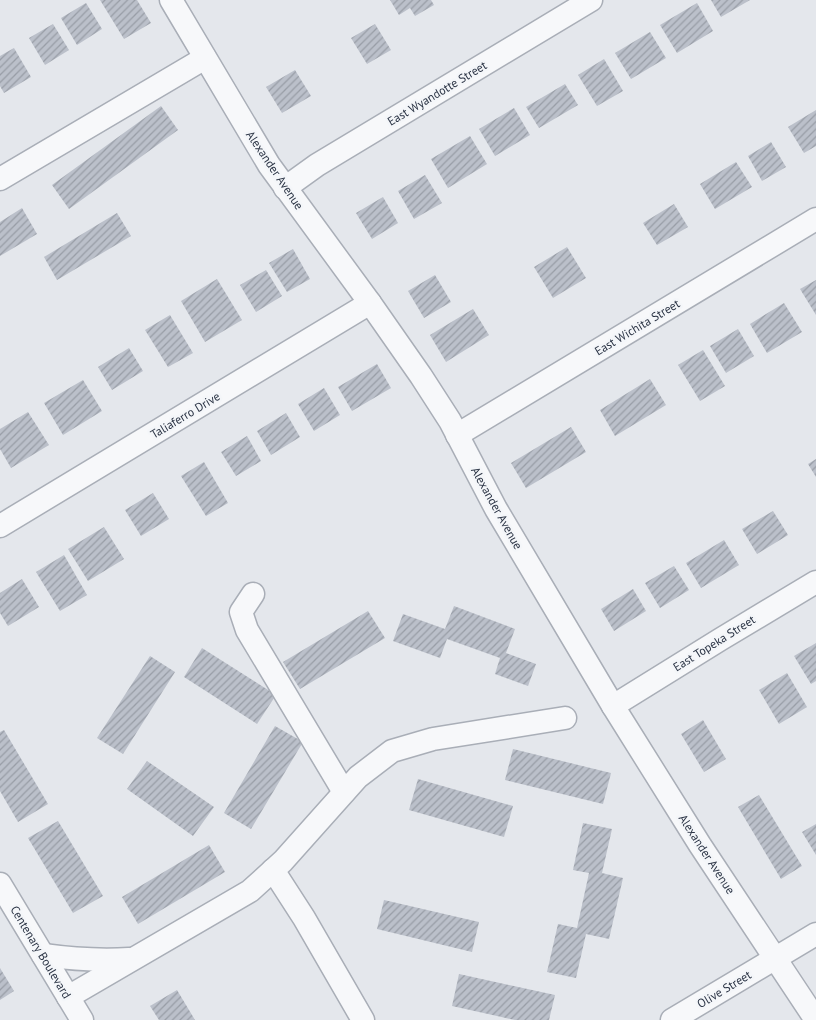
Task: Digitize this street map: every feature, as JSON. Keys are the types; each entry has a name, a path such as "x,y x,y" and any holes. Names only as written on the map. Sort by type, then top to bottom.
{"street":[{"name":"Alexander Avenue","path":"171,0 269,165 421,376 457,435 496,509 614,706 700,844 816,1020"},
{"name":"East Wyandotte Street","path":"285,188 317,165 591,0"},
{"path":"0,179 205,58"},
{"name":"East Wichita Street","path":"457,435 816,219"},
{"name":"Taliaferro Drive","path":"0,526 370,304"},
{"name":"East Topeka Street","path":"614,706 816,582"},
{"path":"253,594 241,612 247,630 344,792"},
{"path":"74,1013 132,959 250,891 283,861 358,777 392,751 433,739 565,718"},
{"path":"274,870 363,1020"},
{"name":"Centenary Boulevard","path":"0,884 43,955 74,1013"},
{"name":"Olive Street","path":"672,1020 816,934"},
{"path":"43,955 78,960 107,961 132,959"}],"building":[{"path":"100,0 137,0 151,23 124,39"},
{"path":"390,0 431,0 434,5 415,16 410,8 399,15"},
{"path":"711,0 750,0 721,17"},
{"path":"86,3 102,29 77,45 61,18"},
{"path":"697,3 713,31 677,53 660,25"},
{"path":"53,24 69,50 45,65 29,38"},
{"path":"375,24 391,50 367,64 351,38"},
{"path":"650,32 666,58 631,79 615,53"},
{"path":"14,48 31,77 4,93 0,86 0,56"},
{"path":"604,59 623,91 597,106 578,75"},
{"path":"295,70 311,96 282,113 266,87"},
{"path":"565,84 578,105 539,128 526,107"},
{"path":"161,106 178,130 69,209 52,185"},
{"path":"514,108 530,135 495,156 479,129"},
{"path":"816,110 816,146 804,153 788,127"},
{"path":"470,136 487,164 448,188 431,159"},
{"path":"771,142 786,167 762,181 748,156"},
{"path":"736,162 752,187 715,209 700,184"},
{"path":"425,175 442,203 414,219 398,191"},
{"path":"383,197 398,223 372,239 356,213"},
{"path":"674,204 688,227 657,245 643,223"},
{"path":"22,208 37,234 0,256 0,222"},
{"path":"117,213 131,236 57,280 44,257"},
{"path":"567,247 586,278 553,298 534,267"},
{"path":"293,249 310,279 287,292 269,263"},
{"path":"266,270 282,296 256,312 240,285"},
{"path":"435,275 451,302 424,318 408,291"},
{"path":"217,279 242,320 205,342 181,301"},
{"path":"816,280 816,315 800,289"},
{"path":"784,303 802,332 767,353 750,324"},
{"path":"473,309 489,335 446,362 430,335"},
{"path":"170,315 193,353 168,367 145,330"},
{"path":"738,329 754,356 726,373 710,346"},
{"path":"129,348 143,371 112,390 98,367"},
{"path":"703,350 725,386 700,401 678,365"},
{"path":"377,364 391,388 352,411 338,387"},
{"path":"650,379 666,405 615,436 600,410"},
{"path":"83,380 102,411 63,435 44,403"},
{"path":"324,388 340,415 314,431 298,404"},
{"path":"28,412 49,445 11,468 0,449 0,429"},
{"path":"286,413 300,437 271,455 257,431"},
{"path":"571,427 586,452 526,488 511,463"},
{"path":"247,436 261,461 236,476 221,452"},
{"path":"816,459 816,477 808,464"},
{"path":"204,462 228,503 206,516 181,476"},
{"path":"153,493 169,519 141,536 125,510"},
{"path":"773,511 788,535 757,554 742,529"},
{"path":"104,527 124,559 88,581 68,549"},
{"path":"724,540 739,565 701,588 686,563"},
{"path":"64,555 87,595 60,611 36,572"},
{"path":"674,566 689,590 660,608 645,583"},
{"path":"22,579 39,607 8,626 0,613 0,593"},
{"path":"633,589 646,611 614,631 601,609"},
{"path":"454,606 515,629 506,653 536,664 528,686 495,674 500,658 447,639 440,658 393,641 403,614 445,629"},
{"path":"368,611 385,638 300,689 283,662"},
{"path":"816,643 816,681 811,684 794,656"},
{"path":"202,648 276,695 257,724 184,677"},
{"path":"150,656 175,672 123,754 97,738"},
{"path":"787,673 807,707 779,724 759,690"},
{"path":"703,720 726,759 704,772 681,734"},
{"path":"275,726 303,742 251,829 224,813"},
{"path":"4,730 48,804 18,822 0,791 0,732"},
{"path":"513,749 611,773 603,804 505,780"},
{"path":"147,761 214,807 193,836 127,789"},
{"path":"418,779 513,806 504,837 409,810"},
{"path":"759,795 802,866 781,879 738,807"},
{"path":"58,821 103,896 73,913 28,838"},
{"path":"583,823 612,829 602,873 623,878 609,939 586,934 576,978 547,972 558,924 577,928 589,873 573,870"},
{"path":"816,824 816,855 802,832"},
{"path":"209,845 225,872 138,924 122,897"},
{"path":"384,900 479,922 472,952 377,929"},
{"path":"0,968 14,991 0,1000"},
{"path":"459,974 555,995 549,1020 515,1020 452,1006"},
{"path":"177,990 195,1020 159,1020 150,1006"}]}
